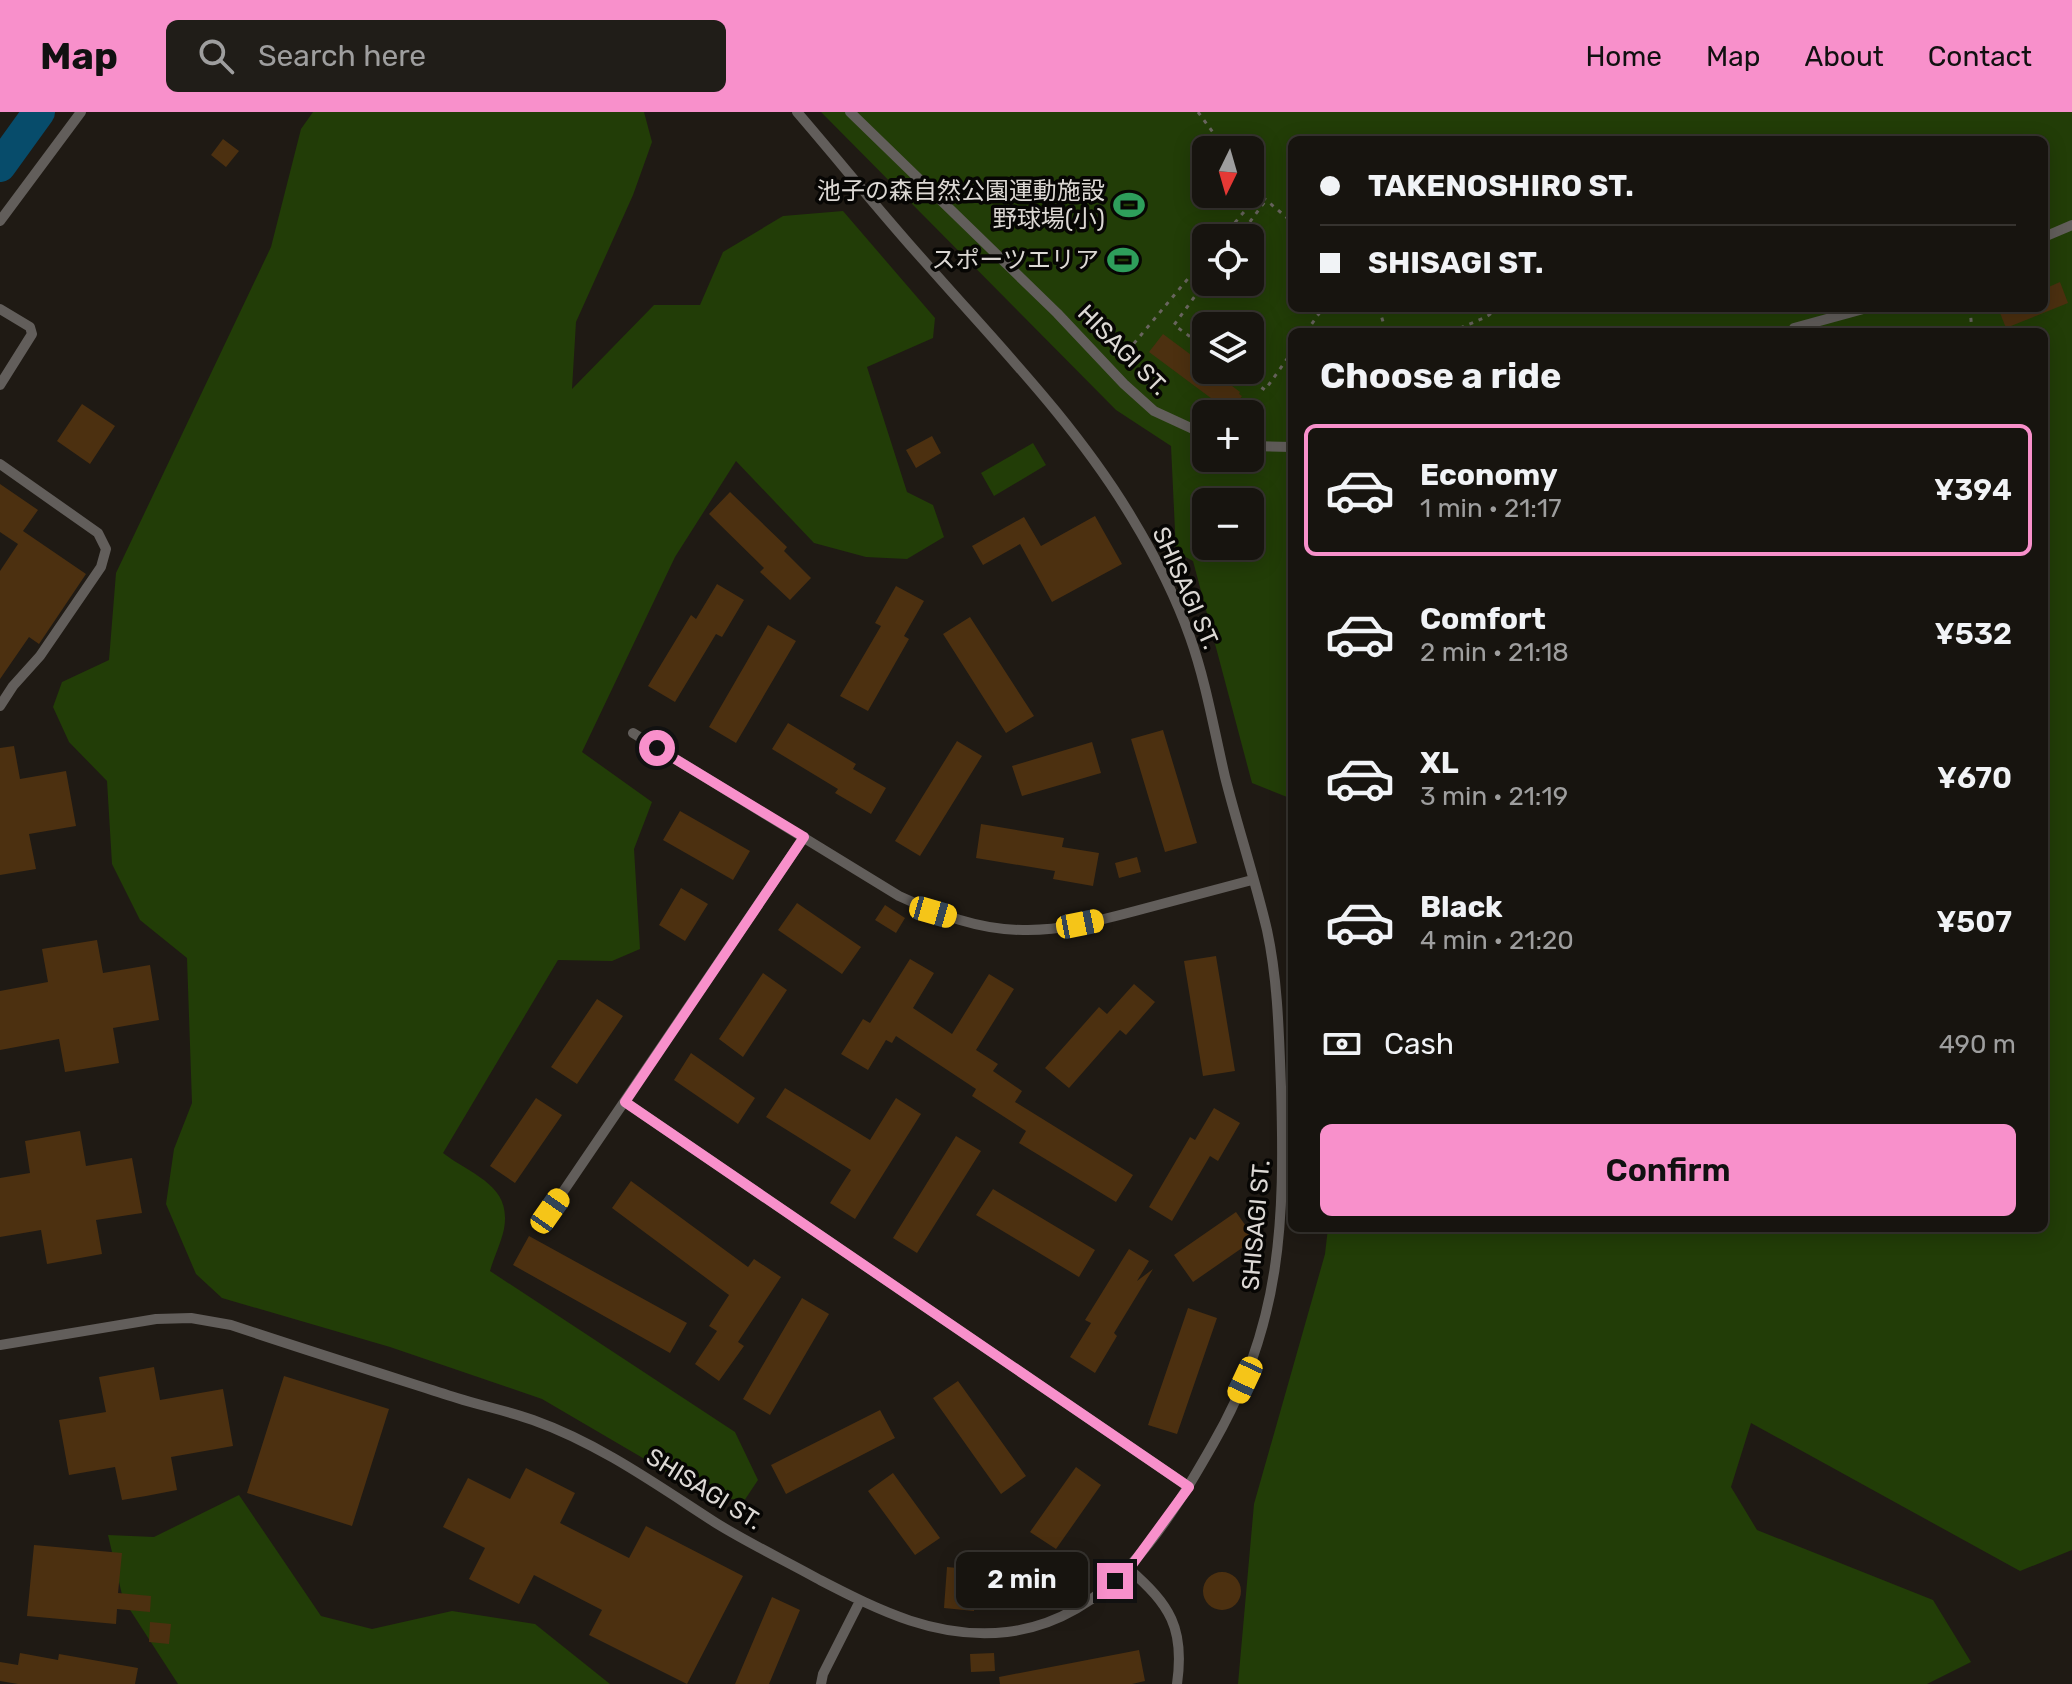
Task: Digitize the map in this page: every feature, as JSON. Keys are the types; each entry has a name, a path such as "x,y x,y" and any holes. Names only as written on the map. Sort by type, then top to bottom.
{"lane":[{"path":"0,221 81,112"},
{"name":"SHISAGI ST.","path":"0,1345 156,1319 191,1318 231,1325 534,1420 604,1451 721,1526 860,1601 919,1626 960,1633 1012,1632 1076,1608 1101,1593 1129,1569 1189,1487 1245,1380 1263,1328 1276,1270 1282,1216 1283,1152 1277,1011 1267,932 1204,683 1189,634 1164,577 1132,518 1090,457 993,336 924,262 797,112"},
{"name":"HISAGI ST.","path":"850,112 1154,411 1192,429"},
{"path":"2048,235 2072,225"},
{"path":"0,309 30,327 32,334 0,385"},
{"path":"1794,328 1852,312"},
{"path":"1264,446 1288,447"},
{"path":"0,464 98,533 106,549 101,567 40,656 0,706"},
{"path":"633,733 899,896 933,912 980,925 1023,930 1061,927 1252,880"},
{"path":"550,1211 804,837"},
{"path":"625,1102 1189,1487"},
{"path":"1129,1569 1165,1605 1175,1623 1180,1648 1177,1684"},
{"path":"821,1684 823,1674 860,1601"}],"path":[{"path":"1198,112 1216,136"},
{"path":"1248,224 1266,200 1288,219"},
{"path":"1234,224 1247,208"},
{"path":"1112,370 1192,274"},
{"path":"1192,338 1174,325 1195,296"},
{"path":"1460,328 1493,312"},
{"path":"1257,384 1265,390 1288,358"}],"green space":[{"path":"313,112 644,112 652,142 633,195 576,322 572,389 654,305 700,305 723,252 783,216 843,211 935,318 933,338 867,367 907,492 933,505 944,537 907,559 866,557 814,543 736,461 675,557 582,752 652,802 634,849 640,949 612,961 558,960 443,1153 488,1183 502,1202 504,1229 490,1271 735,1432 758,1480 744,1501 706,1495 542,1399 390,1347 222,1298 196,1274 166,1204 174,1149 192,1103 187,958 140,920 112,864 107,781 69,742 53,707 62,682 109,660 116,573 271,247 301,129"},
{"path":"821,112 2072,112 2072,1550 2020,1571 1751,1423 1731,1487 1757,1530 1933,1600 1971,1662 1927,1684 1238,1684 1254,1504 1325,1254 1328,1232 2048,1232 2048,328 1288,328 1288,797 1252,783 1193,561 1176,552 1171,446 1116,410"},
{"path":"1033,443 1046,465 994,496 981,473"},
{"path":"239,1495 321,1616 372,1629 452,1611 535,1624 610,1684 178,1684 123,1599 108,1535 154,1537"}],"building":[{"path":"223,139 239,151 226,167 211,155"},
{"path":"2060,282 2068,303 2048,311 2048,287"},
{"path":"2000,312 2046,312 2006,328"},
{"path":"1163,334 1192,356 1192,384 1149,352"},
{"path":"1192,384 1229,384 1242,396 1239,400 1214,400"},
{"path":"82,404 115,426 90,464 57,441"},
{"path":"932,436 941,453 916,468 906,450"},
{"path":"0,484 38,510 23,531 86,574 39,644 29,637 0,679 0,571 18,544 0,532"},
{"path":"730,492 787,547 784,551 811,578 790,600 760,572 764,568 709,514"},
{"path":"1095,516 1122,564 1052,602 1020,544 983,565 972,546 1024,517 1041,546"},
{"path":"717,584 744,600 722,637 716,634 675,702 648,686 691,615 696,619"},
{"path":"896,586 924,601 904,636 909,639 868,711 840,696 881,626 875,623"},
{"path":"970,617 1034,716 1006,733 943,634"},
{"path":"768,625 796,641 736,743 709,727"},
{"path":"788,723 856,764 853,769 886,788 871,814 835,793 838,789 772,749"},
{"path":"1163,730 1197,843 1165,852 1131,739"},
{"path":"957,741 982,756 920,856 895,841"},
{"path":"1092,742 1101,773 1022,796 1012,766"},
{"path":"14,746 20,779 66,771 76,826 29,834 36,869 0,875 0,748"},
{"path":"680,811 750,851 733,880 663,840"},
{"path":"981,824 1064,838 1062,847 1099,853 1093,886 1053,879 1055,871 976,858"},
{"path":"1137,857 1141,872 1119,878 1115,863"},
{"path":"681,888 708,904 685,941 659,925"},
{"path":"797,903 861,947 842,974 778,930"},
{"path":"885,905 905,918 896,933 875,920"},
{"path":"97,940 103,973 150,965 159,1020 113,1028 119,1063 65,1072 59,1039 0,1050 0,991 48,982 42,949"},
{"path":"1216,956 1235,1071 1203,1076 1184,961"},
{"path":"910,959 934,973 913,1008 952,1034 989,974 1014,989 976,1050 998,1064 993,1071 1022,1091 1015,1102 1133,1175 1116,1202 1019,1143 1026,1131 972,1096 976,1089 896,1036 892,1043 886,1040 868,1070 841,1054 863,1019 870,1023"},
{"path":"763,973 787,990 743,1057 719,1039"},
{"path":"1134,984 1155,1002 1126,1035 1120,1030 1069,1088 1045,1068 1099,1007 1107,1014"},
{"path":"597,999 623,1016 577,1084 551,1067"},
{"path":"691,1053 755,1098 738,1124 674,1080"},
{"path":"785,1088 870,1140 896,1098 921,1114 855,1219 830,1203 851,1170 766,1117"},
{"path":"536,1098 562,1115 515,1183 490,1166"},
{"path":"1214,1108 1240,1123 1218,1161 1210,1156 1172,1221 1149,1207 1190,1137 1195,1140"},
{"path":"80,1131 86,1166 132,1158 142,1213 96,1220 102,1254 47,1264 41,1230 0,1237 0,1178 30,1173 25,1141"},
{"path":"956,1136 981,1151 917,1253 893,1238"},
{"path":"631,1181 748,1267 754,1259 781,1277 738,1342 744,1346 719,1381 695,1364 717,1331 709,1326 729,1295 612,1208"},
{"path":"993,1189 1095,1250 1079,1277 976,1215"},
{"path":"1236,1212 1255,1239 1193,1282 1174,1255"},
{"path":"529,1236 687,1323 670,1353 513,1265"},
{"path":"1129,1249 1149,1261 1137,1281 1153,1269 1114,1333 1117,1336 1095,1373 1070,1357 1091,1323 1085,1320"},
{"path":"802,1298 829,1314 770,1415 743,1399"},
{"path":"1188,1308 1217,1318 1177,1434 1148,1425"},
{"path":"154,1367 160,1400 223,1389 233,1446 171,1457 177,1490 146,1496 122,1500 115,1467 69,1475 59,1420 106,1412 99,1377"},
{"path":"284,1376 389,1409 352,1526 247,1493"},
{"path":"958,1381 1026,1476 1001,1494 933,1398"},
{"path":"880,1410 895,1438 786,1494 771,1465"},
{"path":"1076,1467 1101,1485 1056,1549 1030,1532"},
{"path":"526,1468 575,1493 560,1523 629,1558 646,1526 743,1576 687,1684 589,1635 602,1610 534,1575 519,1604 469,1579 485,1548 443,1527 468,1478 510,1499"},
{"path":"893,1473 940,1538 915,1555 868,1491"},
{"path":"34,1545 122,1553 118,1593 151,1596 150,1612 117,1609 116,1624 27,1616"},
{"path":"947,1567 977,1570 974,1611 944,1608"},
{"path":"1222,1572 1236,1577 1241,1591 1236,1605 1222,1610 1208,1605 1203,1591 1208,1577"},
{"path":"1066,1573 1073,1590 1050,1600 1043,1583"},
{"path":"772,1597 800,1610 769,1684 735,1684"},
{"path":"150,1622 171,1624 169,1644 149,1642"},
{"path":"1139,1650 1145,1681 1132,1684 1000,1684 999,1677"},
{"path":"20,1653 58,1660 59,1654 138,1668 135,1684 18,1684 0,1681 0,1662 18,1665"},
{"path":"994,1653 995,1671 971,1672 970,1654"}],"waterway":[{"path":"0,166 39,112"}],"place":[{"name":"池子の森自然公園運動施設 野球場(小)","path":"1129,205"},
{"name":"スポーツエリア","path":"1123,260"}],"route":[{"path":"657,748 804,837 625,1102 1189,1487 1129,1569 1115,1581"}]}
